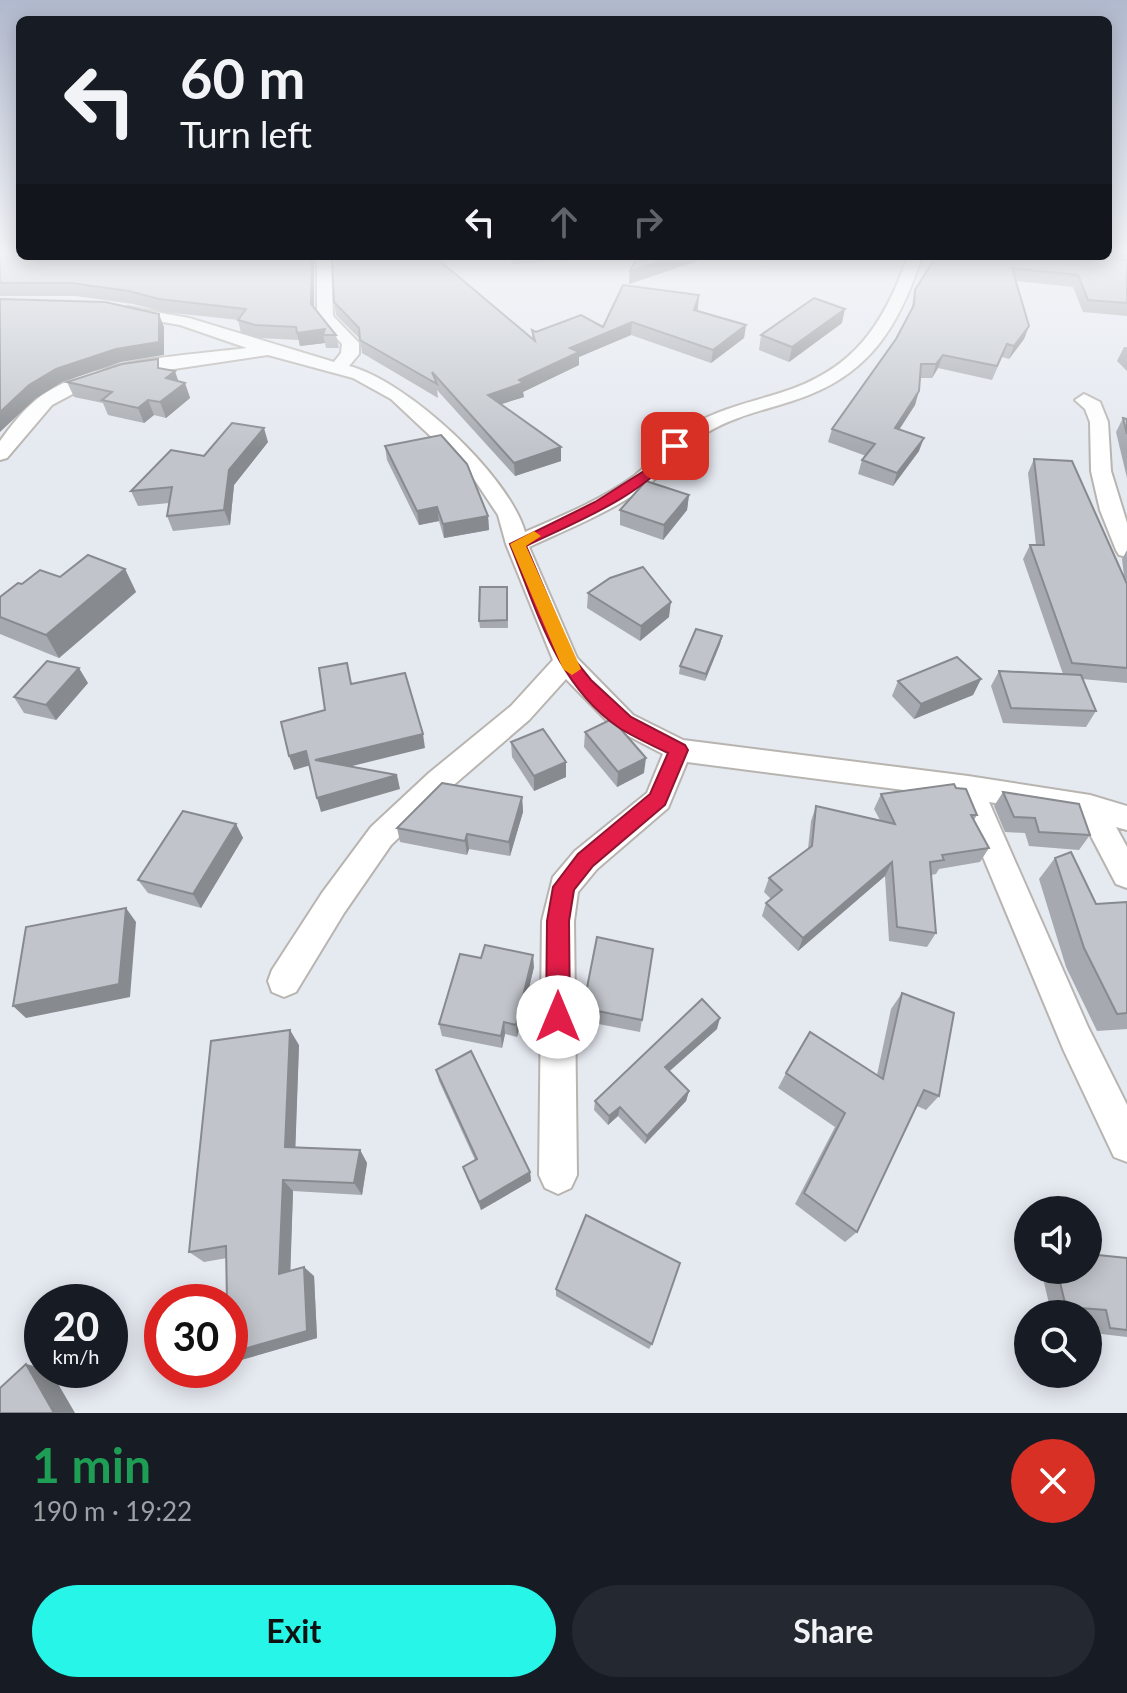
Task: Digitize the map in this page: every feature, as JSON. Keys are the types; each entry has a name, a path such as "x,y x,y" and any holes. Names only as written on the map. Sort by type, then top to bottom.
{"street":[{"path":"165,318 359,374 397,395 437,430 477,469 509,515 517,544 566,662 624,722 678,750 728,759 968,787 1090,807 1127,818"},
{"path":"326,318 351,343 350,354 338,368"},
{"path":"517,544 600,505 652,472 675,446 697,430 728,414 803,392 840,376 871,347 889,318"},
{"path":"0,454 33,412 54,396 92,380 140,369 270,350"},
{"path":"1084,400 1093,406 1099,422 1101,471 1111,510 1127,550"},
{"path":"284,981 333,903 381,836 439,781 520,713 566,662"},
{"path":"558,1175 558,921 564,887 586,860 658,800 678,750"},
{"path":"968,787 1076,1039 1127,1144"},
{"path":"1090,807 1127,875"}],"building":[{"path":"0,318 159,318 159,342 116,349 56,369 29,385 0,412"},
{"path":"322,318 336,335 323,335 325,329 297,333 296,327 255,325 238,320"},
{"path":"349,318 508,318 535,341 532,330 536,332 573,318 586,318 603,327 607,318 722,318 746,325 713,350 632,322 570,348 579,352 519,380 523,383 488,395 561,447 514,463 432,372 437,384 360,340 359,328"},
{"path":"785,318 833,318 792,347 761,335"},
{"path":"907,318 1027,318 1029,326 1014,346 1007,344 997,366 943,355 936,364 921,364 919,391 895,428 924,438 897,473 862,460 875,444 832,429 896,339"},
{"path":"158,359 158,368 175,371 166,378 185,383 160,402 148,400 138,408 102,400 112,392 67,382 122,364"},
{"path":"232,423 264,428 229,470 224,510 167,516 172,487 131,491 171,450 204,456"},
{"path":"441,435 467,464 488,516 443,524 437,507 417,511 385,446"},
{"path":"1034,459 1072,461 1127,584 1127,668 1072,663 1030,545 1044,545"},
{"path":"646,481 689,495 664,525 620,510"},
{"path":"88,555 125,569 46,635 0,617 0,597 18,583 22,584 40,570 60,577"},
{"path":"643,567 671,602 641,626 588,593 610,578"},
{"path":"480,587 507,587 507,620 479,621"},
{"path":"696,629 722,636 706,674 680,666"},
{"path":"957,657 981,679 921,704 898,681"},
{"path":"47,661 79,668 46,705 14,697"},
{"path":"347,663 351,684 405,673 423,734 315,760 397,775 317,798 306,751 289,756 281,722 325,710 319,668"},
{"path":"999,671 1081,675 1096,711 1011,708"},
{"path":"612,719 646,758 618,772 585,732"},
{"path":"543,729 566,762 534,776 511,742"},
{"path":"442,783 522,797 509,842 467,834 465,841 397,828"},
{"path":"954,784 956,788 966,789 977,815 971,815 989,848 942,855 944,860 930,862 936,933 897,927 892,862 803,938 766,903 782,890 769,878 812,846 816,806 895,824 881,794"},
{"path":"1003,792 1079,804 1090,835 1039,832 1035,818 1014,817"},
{"path":"183,811 236,824 193,894 138,880"},
{"path":"1071,852 1096,904 1127,902 1127,1013 1117,1014 1084,948 1055,858"},
{"path":"126,908 119,984 13,1006 26,927"},
{"path":"597,937 653,949 642,1020 583,1008"},
{"path":"485,945 533,955 516,1025 504,1022 501,1036 439,1024 460,954 481,958"},
{"path":"902,993 954,1013 939,1096 924,1090 857,1232 804,1193 845,1113 786,1073 810,1032 883,1079"},
{"path":"702,999 720,1018 665,1067 689,1091 647,1136 620,1107 609,1116 595,1101"},
{"path":"290,1030 285,1147 360,1150 354,1183 283,1180 279,1274 304,1267 307,1331 248,1348 248,1284 227,1284 226,1246 189,1252 211,1041"},
{"path":"471,1051 530,1172 479,1202 463,1167 477,1159 436,1070"},
{"path":"586,1215 680,1263 652,1344 556,1289"},
{"path":"1102,1255 1127,1258 1127,1330 1110,1328 1106,1310 1102,1310 1102,1300 1064,1300 1060,1284 1102,1284"},
{"path":"24,1366 24,1388 40,1388 54,1413 0,1413 0,1388"}],"slow traffic":[{"path":"534,536 517,544 566,662 572,669"}],"route":[{"path":"558,1017 558,921 564,887 586,860 658,800 678,750 624,722 566,662 517,544 600,505 652,472 675,446"}]}
